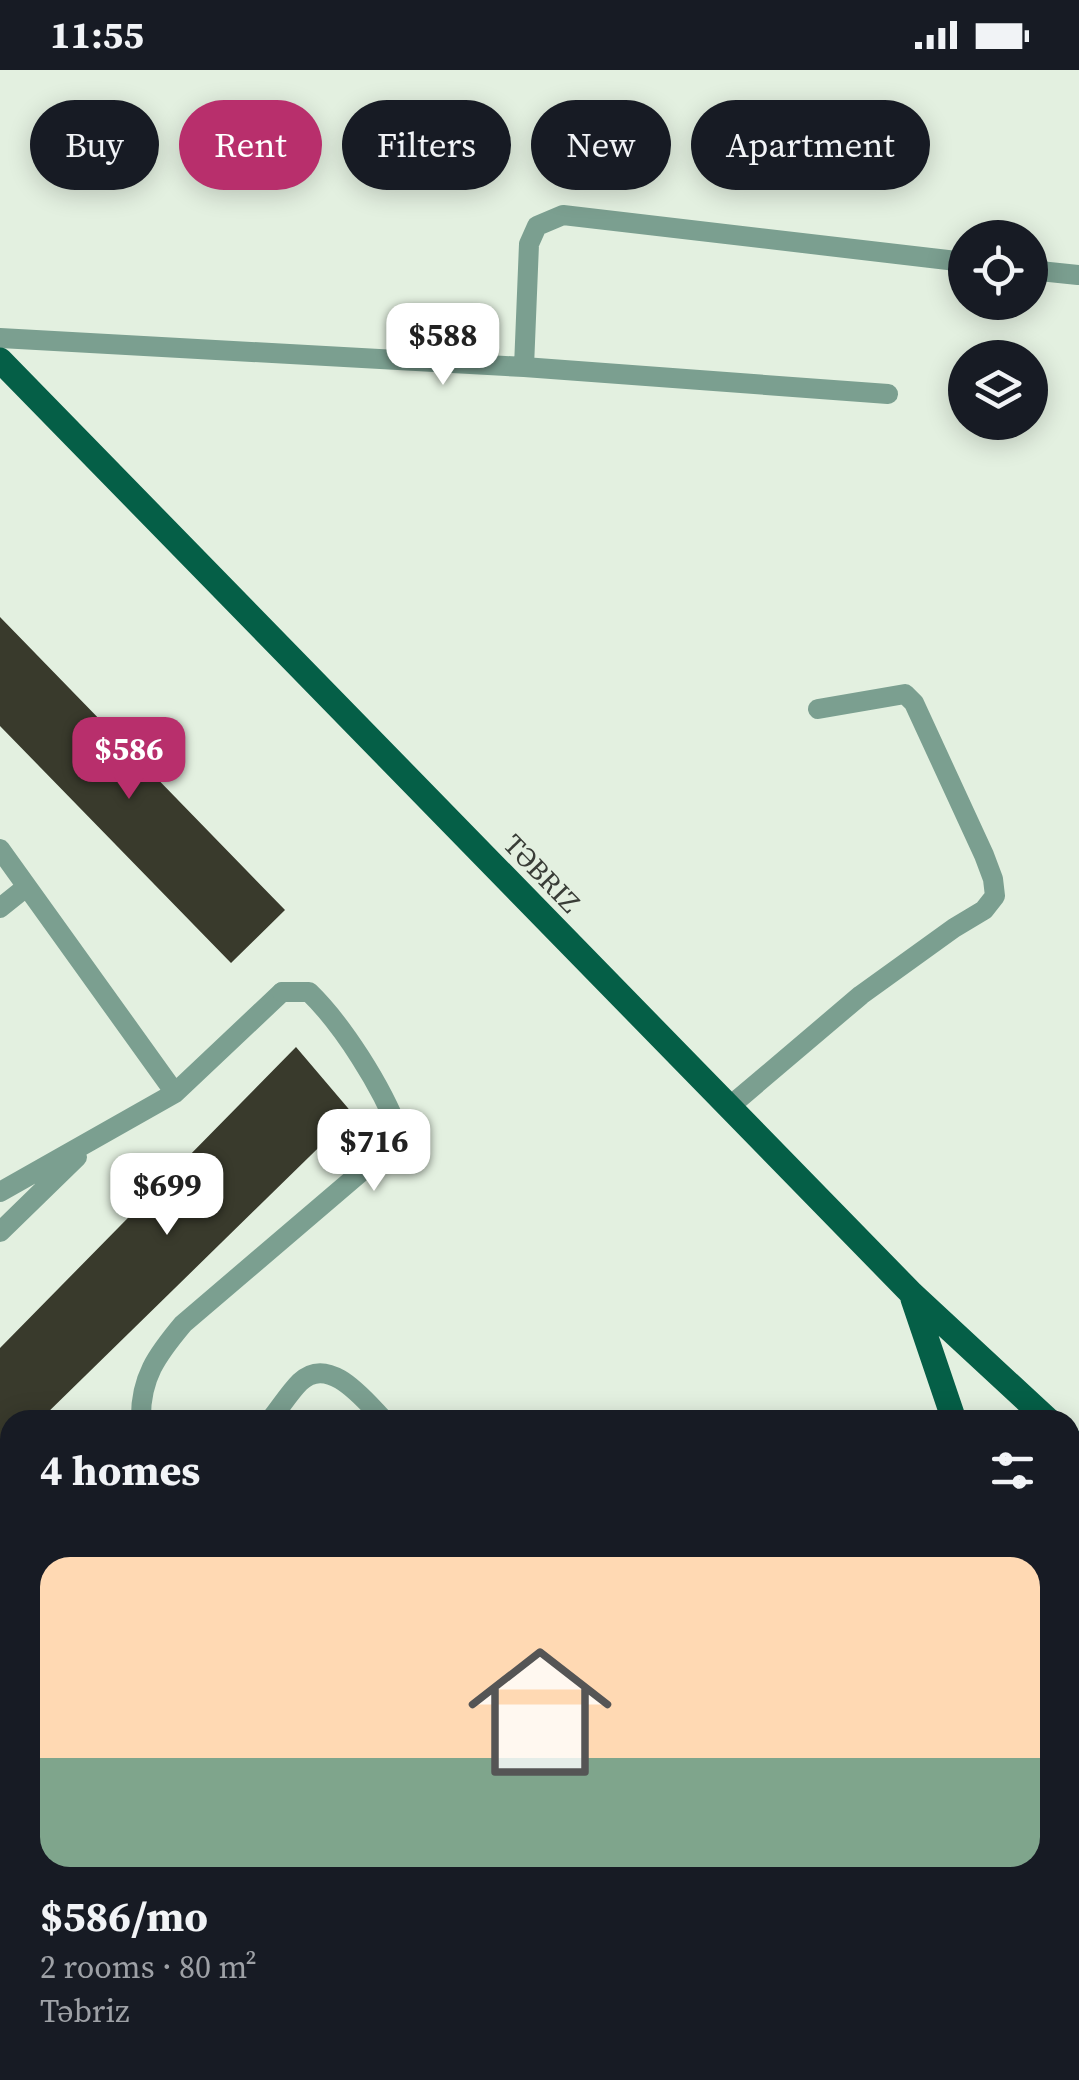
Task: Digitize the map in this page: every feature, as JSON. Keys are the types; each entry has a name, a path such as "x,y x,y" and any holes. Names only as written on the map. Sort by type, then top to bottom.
{"main road":[{"name":"TƏBRIZ","path":"0,360 912,1294 1037,1410"},
{"path":"912,1294 951,1410"}],"street":[{"path":"524,367 528,244 537,226 563,215 948,260"},
{"path":"1048,272 1078,276"},
{"path":"0,338 524,367 888,394"},
{"path":"729,1107 861,995 984,910 995,896 984,855 914,703 905,694 818,709"},
{"path":"0,849 176,1093"},
{"path":"0,908 25,888"},
{"path":"0,1192 176,1093 282,992 310,992 359,1058 392,1112 398,1132 388,1150 182,1324 156,1356 140,1396 141,1410"},
{"path":"0,1232 96,1138"},
{"path":"278,1410 303,1379 322,1373 344,1380 374,1410"}],"building":[{"path":"0,617 285,910 231,963 0,726"},
{"path":"296,1047 353,1114 50,1410 0,1410 0,1348"}]}
